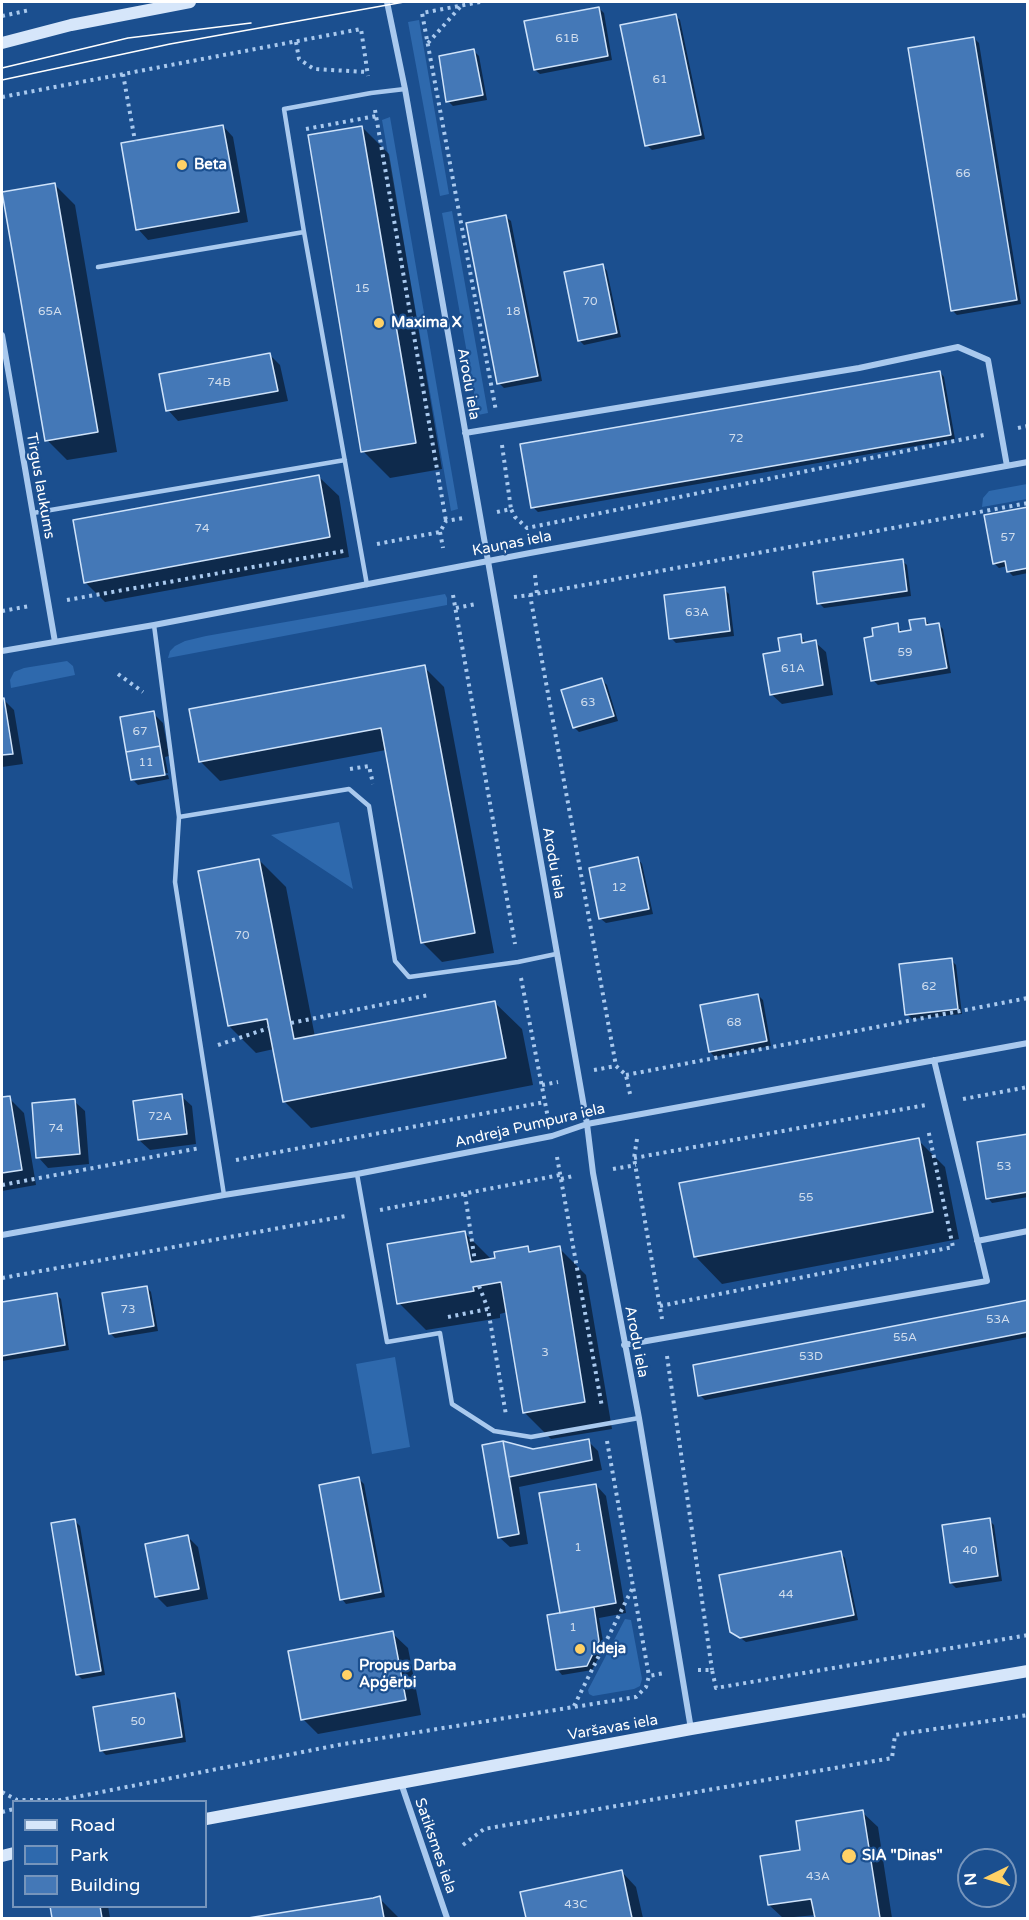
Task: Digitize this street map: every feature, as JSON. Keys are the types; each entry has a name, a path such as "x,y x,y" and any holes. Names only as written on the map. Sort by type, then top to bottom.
{"street":[{"path":"2,43 71,25 190,2"},
{"name":"Arodu iela","path":"387,2 405,89 587,1124 593,1173 639,1418 691,1729"},
{"name":"Tirgus laukums","path":"2,335 55,642"},
{"path":"465,433 859,369 958,347 988,360 1007,466"},
{"name":"Kauņas iela","path":"2,651 154,625 1028,462"},
{"name":"Andreja Pumpura iela","path":"2,1235 224,1195 357,1174 552,1136 587,1124 1028,1043"},
{"path":"624,1345 987,1281 934,1060"},
{"path":"977,1241 1028,1231"},
{"name":"Varšavas iela","path":"207,1819 691,1729 1028,1671"},
{"name":"Satiksmes iela","path":"401,1782 447,1918"}],"lane":[{"path":"367,585 284,109 405,89"},
{"path":"98,267 304,232"},
{"path":"33,513 345,460"},
{"path":"154,625 179,816 175,882 224,1195"},
{"path":"179,816 349,789 369,806 395,961 409,977 518,962 556,954"},
{"path":"357,1174 387,1342 440,1333 452,1404 494,1431 531,1437 639,1418"}],"path":[{"path":"480,2 422,13 512,509 515,517 527,528 1028,426"},
{"path":"428,44 462,5"},
{"path":"2,97 360,29 446,521 440,532 443,548"},
{"path":"296,42 300,58 314,69 368,72"},
{"path":"123,74 135,141"},
{"path":"289,132 376,116"},
{"path":"514,597 1028,503"},
{"path":"498,512 512,509"},
{"path":"446,521 454,519"},
{"path":"2,611 440,532"},
{"path":"535,575 537,594"},
{"path":"453,595 515,946 505,948"},
{"path":"531,595 616,1066 626,1075 630,1094"},
{"path":"455,608 476,604"},
{"path":"347,770 369,766 374,789"},
{"path":"518,962 548,1118"},
{"path":"510,980 521,978"},
{"path":"291,1023 440,993"},
{"path":"626,1075 1028,998"},
{"path":"208,1049 269,1028"},
{"path":"594,1071 616,1066"},
{"path":"542,1085 558,1082"},
{"path":"2,1185 215,1146 230,1161 545,1102"},
{"path":"923,1106 926,1116"},
{"path":"634,1158 846,1119"},
{"path":"660,1306 953,1247 928,1127"},
{"path":"637,1139 634,1158 660,1306 712,1670"},
{"path":"613,1169 636,1165"},
{"path":"2,1278 573,1176"},
{"path":"465,1194 475,1262"},
{"path":"479,1286 488,1310 507,1421"},
{"path":"445,1317 488,1310"},
{"path":"592,1410 602,1408"},
{"path":"574,1707 633,1587"},
{"path":"716,1688 1028,1635"},
{"path":"2,1792 17,1800 57,1800 338,1745 636,1697"},
{"path":"463,1845 484,1829 892,1758 895,1735 1028,1715"}],"green space":[{"path":"419,20 449,194 440,196 408,22"},
{"path":"390,117 458,509 451,511 382,120"},
{"path":"452,211 488,413 478,415 442,213"},
{"path":"1027,484 1027,499 982,507 983,498 989,491"},
{"path":"445,594 447,605 168,658 175,646 206,636"},
{"path":"67,661 73,666 75,675 11,688 10,680 14,672 24,668"},
{"path":"339,822 353,889 271,835"},
{"path":"395,1357 410,1447 372,1454 356,1364"},
{"path":"625,1619 631,1620 642,1679 640,1686 593,1696 588,1690"}],"building":[{"path":"599,7 608,56 534,70 524,21"},
{"path":"676,14 701,135 645,146 620,25"},
{"path":"974,37 1017,300 951,311 908,48"},
{"path":"474,49 483,95 446,102 439,56"},
{"path":"223,125 239,212 136,230 121,143"},
{"path":"362,126 416,443 361,452 308,135"},
{"path":"55,183 98,432 45,441 2,192"},
{"path":"506,215 538,376 497,384 466,223"},
{"path":"603,264 617,333 578,341 564,272"},
{"path":"270,353 278,391 166,411 159,374"},
{"path":"940,371 951,435 531,508 520,444"},
{"path":"319,475 330,537 84,583 73,520"},
{"path":"1028,507 1028,568 1007,572 1005,561 993,564 984,515"},
{"path":"903,559 907,591 817,604 813,572"},
{"path":"725,587 730,631 669,639 664,595"},
{"path":"925,618 926,625 939,623 947,668 871,681 864,638 873,636 872,628 898,623 899,632 911,630 909,620"},
{"path":"801,634 802,643 816,640 823,685 770,695 763,654 780,651 778,638"},
{"path":"425,665 475,933 421,943 381,728 199,762 189,709"},
{"path":"602,678 614,716 573,728 561,690"},
{"path":"4,698 13,754 2,755 2,699"},
{"path":"154,711 160,746 126,752 120,717"},
{"path":"160,746 165,775 131,780 126,752"},
{"path":"638,857 649,909 599,919 589,868"},
{"path":"259,859 294,1039 495,1001 506,1058 283,1102 267,1019 228,1026 198,871"},
{"path":"952,958 958,1009 905,1015 899,964"},
{"path":"758,994 767,1041 709,1052 700,1005"},
{"path":"182,1094 187,1134 138,1140 133,1101"},
{"path":"10,1096 22,1170 2,1173 2,1097"},
{"path":"75,1099 80,1154 36,1158 32,1103"},
{"path":"1028,1134 1028,1192 986,1199 977,1142"},
{"path":"919,1138 933,1212 694,1257 679,1183"},
{"path":"465,1231 471,1262 495,1258 494,1252 528,1246 529,1252 560,1246 585,1402 523,1413 501,1282 473,1287 474,1291 397,1304 387,1244"},
{"path":"147,1286 154,1326 109,1334 102,1293"},
{"path":"57,1293 65,1345 2,1356 2,1302"},
{"path":"1028,1300 1028,1332 698,1396 693,1365"},
{"path":"589,1439 592,1460 509,1477 503,1441 533,1449"},
{"path":"503,1441 519,1534 498,1538 482,1445"},
{"path":"359,1477 381,1592 340,1600 319,1485"},
{"path":"596,1484 616,1603 560,1613 539,1493"},
{"path":"990,1518 998,1576 950,1583 942,1525"},
{"path":"75,1519 101,1671 76,1675 51,1523"},
{"path":"188,1535 199,1589 155,1597 145,1544"},
{"path":"841,1551 854,1615 740,1638 730,1632 719,1575"},
{"path":"594,1607 599,1641 587,1666 556,1670 547,1615"},
{"name":"Propus Darba Apģērbi","path":"393,1631 406,1700 301,1720 288,1651"},
{"path":"175,1693 182,1737 100,1751 93,1707"},
{"path":"863,1810 880,1918 815,1918 811,1899 768,1905 760,1856 800,1850 796,1821"},
{"path":"622,1870 632,1918 526,1918 520,1892"},
{"path":"380,1896 384,1918 248,1918 373,1898"},
{"path":"50,1908 100,1908 102,1918 52,1918"}],"tram line":[{"path":"2,80 170,44 404,2"},
{"path":"2,68 128,38 251,23"}],"place":[{"name":"Beta","path":"182,165"},
{"name":"Maxima X","path":"379,323"},
{"name":"Ideja","path":"580,1649"},
{"name":"Propus Darba Apģērbi","path":"347,1675"},
{"name":"SIA \"Dinas\"","path":"849,1856"}]}
